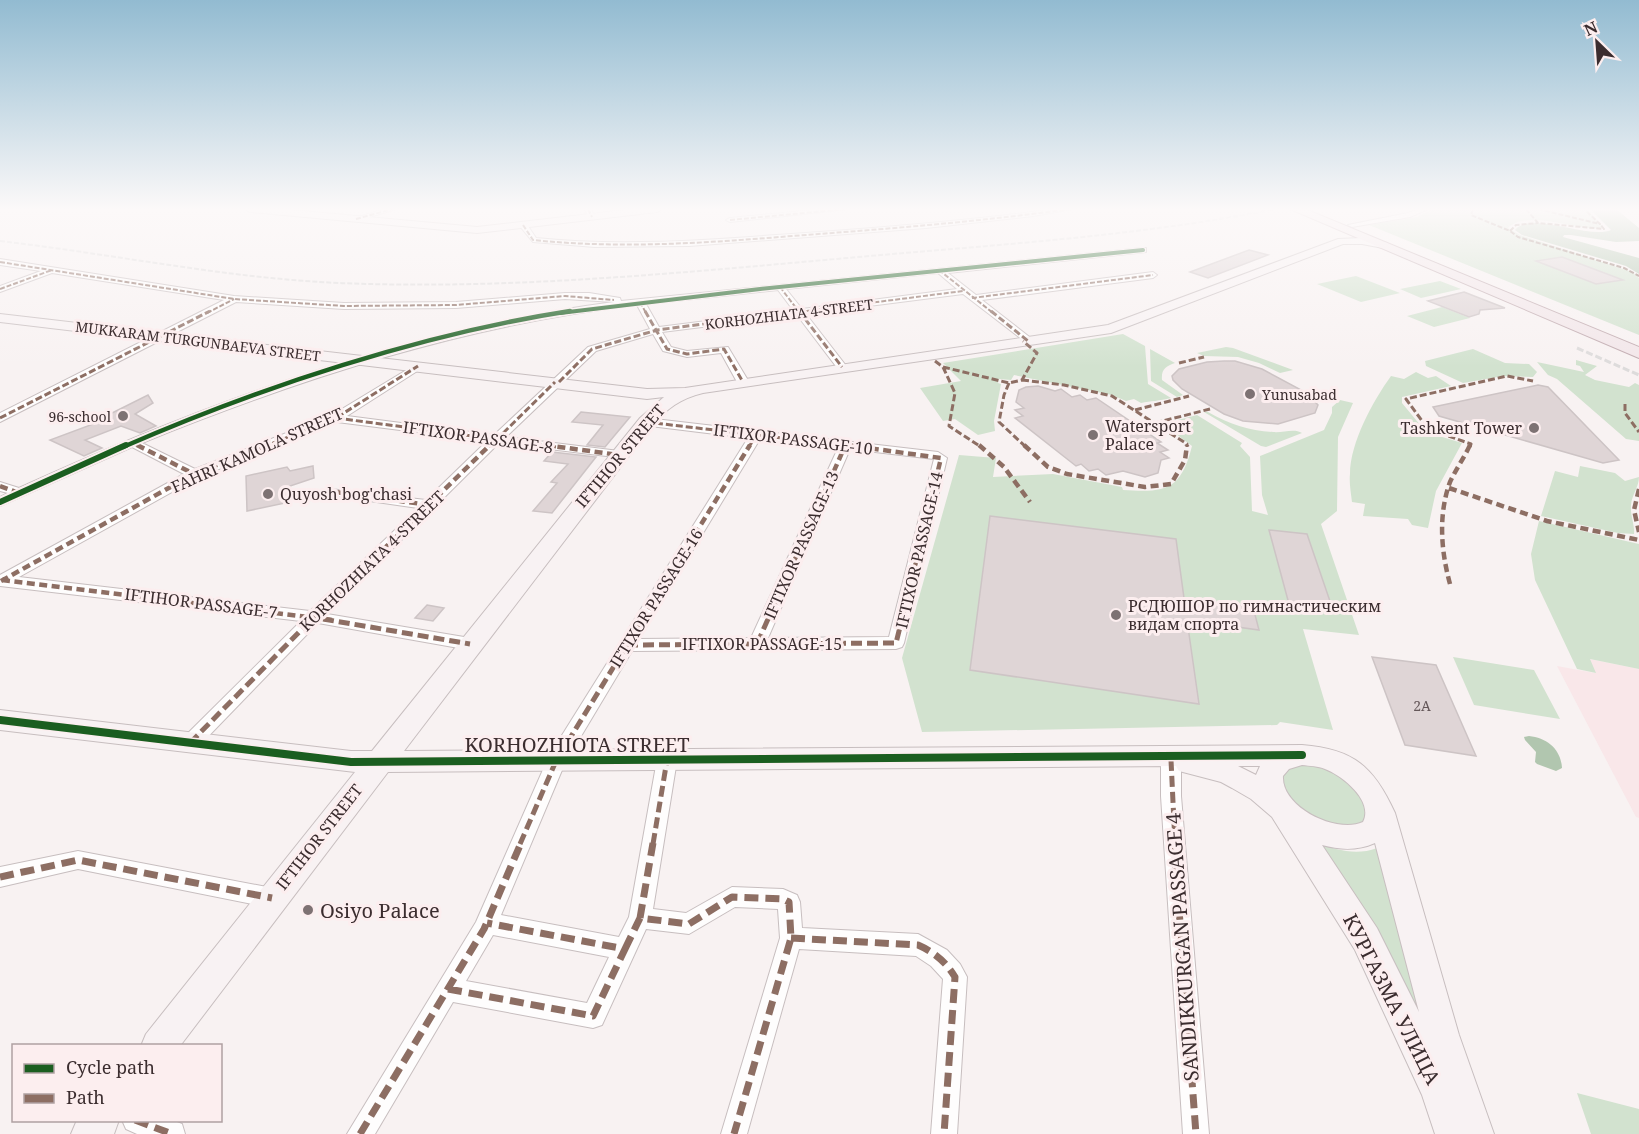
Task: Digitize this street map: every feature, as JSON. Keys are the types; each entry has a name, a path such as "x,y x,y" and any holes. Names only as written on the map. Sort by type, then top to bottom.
{"main road":[{"name":"IFTIHOR STREET","path":"160,1044 619,455 649,409 673,397 703,388 1118,327 1285,262"},
{"path":"1421,262 1639,353"},
{"path":"1436,262 1639,343"},
{"name":"MUKKARAM TURGUNBAEVA STREET","path":"0,318 557,382 649,409"},
{"name":"KORHOZHIOTA STREET","path":"0,720 351,762 1163,758"},
{"path":"1282,808 1273,796 1269,783 1270,771 1277,762 1287,757 1302,755"},
{"path":"1302,755 1337,762 1354,772 1368,785 1378,799 1380,813 1378,825 1367,834 1352,838 1332,837 1296,821 1261,791 1234,776 1163,758 1302,755"},
{"name":"КУРГАЗМА УЛИЦА","path":"1282,808 1366,939 1438,1090 1454,1134"},
{"name":"КУРГАЗМА УЛИЦА","path":"1380,813 1442,1035 1475,1134"}],"street":[{"path":"0,262 234,299 344,306 456,305 573,296 640,302"},
{"path":"0,502 131,442 213,410 362,360 538,317 640,302 1021,262"},
{"path":"0,290 52,270"},
{"path":"939,270 1028,341"},
{"path":"972,298 1153,275"},
{"path":"780,287 843,367"},
{"name":"KORHOZHIАTA 4-STREET","path":"190,743 314,617 592,349 657,330 963,291"},
{"path":"0,418 234,299"},
{"path":"640,302 657,330 664,347 678,353 724,350 743,382"},
{"name":"FAHRI KAMOLA STREET","path":"1,581 194,474 336,418 418,366"},
{"name":"IFTIXOR PASSAGE-10","path":"649,409 756,435 940,456"},
{"name":"IFTIXOR PASSAGE-8","path":"336,418 619,455"},
{"name":"IFTIXOR PASSAGE-16","path":"556,761 756,435"},
{"path":"131,442 194,474"},
{"name":"IFTIXOR PASSAGE-13","path":"757,644 844,446"},
{"name":"IFTIXOR PASSAGE-14","path":"896,643 940,456"},
{"path":"0,486 19,493"},
{"path":"335,492 429,505"},
{"name":"IFTIHOR PASSAGE-7","path":"1,581 314,617 470,644"},
{"name":"IFTIXOR PASSAGE-15","path":"627,645 896,643"},
{"name":"SANDIKKURGАN PASSAGE 4","path":"1163,758 1171,796 1196,1134"},
{"path":"448,989 593,1016 640,918 667,760"},
{"path":"360,1134 487,923 556,761"},
{"path":"0,877 78,860 272,898"},
{"path":"640,918 689,924 732,897 783,899 789,902 791,938 734,1134"},
{"path":"487,923 625,949"},
{"path":"791,938 918,945 927,948 950,967 956,978 944,1134"},
{"path":"140,1122 172,1134"}],"shaded area":[{"path":"1460,262 1601,262 1632,272 1639,278 1639,335"},
{"path":"1612,262 1639,262 1639,274 1626,266"},
{"path":"1356,276 1400,293 1361,302 1317,284"},
{"path":"1440,281 1461,289 1421,298 1400,289"},
{"path":"1442,307 1470,318 1434,327 1407,316"},
{"path":"1123,334 1145,346 1148,384 1171,398 1141,403 1134,399 1126,401 1112,395 1014,375 1011,380 999,379 998,383 1001,384 994,421 995,431 978,435 955,419 943,421 920,388 961,381 943,363"},
{"path":"1226,347 1293,370 1280,373 1259,363 1238,357 1204,356 1197,353"},
{"path":"1150,349 1175,363 1165,368 1162,380 1183,395 1177,397 1151,381"},
{"path":"1473,349 1505,363 1529,364 1537,372 1533,377 1503,376 1463,383 1426,366 1425,361"},
{"path":"1576,360 1597,366 1585,375 1595,380 1629,387 1635,383 1639,385 1639,441 1626,439 1557,379 1548,375 1537,362 1584,372 1580,366 1576,365"},
{"path":"1416,372 1428,378 1436,376 1451,386 1402,397 1402,403 1426,432 1462,443 1436,491 1428,528 1412,525 1408,519 1363,516 1365,504 1352,502 1350,484 1351,462 1358,436 1377,398 1391,376 1404,379"},
{"path":"1340,400 1353,403 1338,437 1337,511 1321,524 1359,635 1303,629 1333,730 1280,722 1277,725 922,732 902,658 959,455 996,458 993,477 1053,474 1122,487 1123,490 1150,491 1170,486 1183,472 1192,446 1172,431 1179,429 1172,424 1197,415 1242,443 1240,446 1250,457 1252,511 1268,515 1262,495 1260,456 1324,430 1332,413 1332,407"},
{"path":"1204,412 1248,428 1302,433 1266,447 1261,446"},
{"path":"1580,466 1615,473 1625,481 1639,477 1631,505 1634,534 1618,533 1541,516 1555,471 1578,477"},
{"path":"1539,521 1639,544 1639,669 1590,659 1596,673 1577,669 1535,580 1531,554"},
{"path":"1453,657 1534,670 1560,719 1474,705"},
{"path":"1589,659 1639,669 1639,818 1636,817 1557,666 1595,673"},
{"path":"1524,737 1542,739 1552,746 1559,755 1562,768 1556,771 1537,764 1535,762 1536,752"},
{"path":"1299,763 1328,767 1364,796 1367,818 1361,826 1336,831 1283,801 1280,772"},
{"path":"1316,842 1346,851 1361,852 1377,848 1442,1082"},
{"path":"1577,1093 1639,1109 1639,1134 1591,1134"}],"building":[{"path":"1217,262 1250,262 1208,278 1190,272"},
{"path":"1538,262 1575,262 1623,280 1596,284"},
{"path":"1464,292 1505,308 1480,310 1479,314 1469,317 1428,301"},
{"name":"Yunusabad","path":"1235,361 1262,369 1305,392 1318,405 1315,413 1278,424 1243,421 1224,414 1182,389 1173,380 1172,376 1179,369 1207,362"},
{"name":"Tashkent Tower","path":"1538,385 1548,387 1619,460 1603,463 1439,416 1433,407"},
{"name":"Watersport Palace","path":"1038,386 1055,391 1061,389 1072,397 1080,395 1087,400 1096,398 1161,442 1157,443 1168,450 1160,452 1169,458 1161,460 1158,473 1145,477 1123,471 1106,475 1098,469 1089,471 1081,464 1076,466 1015,418 1023,416 1015,410 1024,408 1016,402 1019,390"},
{"name":"96-school","path":"148,395 153,403 135,414 156,426 140,433 121,426 85,440 102,448 84,456 50,440 104,420 102,418"},
{"path":"581,412 630,417 605,447 587,445 603,425 572,422"},
{"path":"552,452 596,457 552,513 533,511 557,483 551,482 568,464 544,461"},
{"name":"Quyosh bog'chasi","path":"313,466 314,478 290,486 290,502 247,511 246,476 287,467 290,471"},
{"name":"РСДЮШОР по гимнастическим видам спорта","path":"990,516 1176,539 1184,598 1253,607 1259,630 1187,620 1199,704 970,670"},
{"path":"1269,530 1307,534 1333,610 1289,604"},
{"path":"427,605 444,608 433,621 415,618"},
{"path":"1372,657 1436,665 1476,756 1405,745"}],"railway":[{"path":"150,262 296,280 402,285 593,279 798,262"},
{"path":"1577,348 1639,375"}],"marked path":[{"path":"0,262 234,299 344,306 456,305 565,296 614,300"},
{"path":"1603,262 1624,268 1639,276"},
{"path":"0,289 52,270"},
{"path":"939,270 1028,341"},
{"path":"972,298 1153,275"},
{"path":"780,287 842,367"},
{"path":"559,382 592,349 657,330 963,291"},
{"path":"0,418 234,299"},
{"path":"640,302 667,349 687,354 724,349 743,382"},
{"path":"935,361 943,367 1009,383 1022,380 1037,353 1023,341"},
{"path":"1179,363 1204,357"},
{"path":"1,581 194,474 336,418 418,366"},
{"path":"943,367 955,393 949,426 995,458 1030,502"},
{"path":"1450,584 1443,546 1444,506 1451,481 1471,444 1428,429 1406,399 1507,376 1533,381"},
{"path":"1009,383 1004,395 999,422 1048,467 1067,474 1145,487 1171,484 1185,460 1187,444 1112,396 1064,385 1022,380"},
{"path":"190,743 314,617 555,382"},
{"path":"1135,410 1189,396"},
{"path":"1625,404 1625,413 1639,432"},
{"path":"1155,423 1210,409"},
{"path":"336,418 619,455"},
{"path":"627,645 896,643 941,458 646,422"},
{"path":"360,1134 484,929 556,761 756,435"},
{"path":"131,442 194,474"},
{"path":"757,644 845,446"},
{"path":"0,486 19,493"},
{"path":"1449,488 1547,521 1639,540"},
{"path":"1639,489 1634,510 1639,532"},
{"path":"335,492 429,505"},
{"path":"2,580 314,617 470,644"},
{"path":"640,918 667,760"},
{"path":"1171,760 1171,796 1196,1134"},
{"path":"0,877 78,860 272,898"},
{"path":"625,949 640,918 689,924 732,897 783,899 789,902 791,938 734,1134"},
{"path":"448,989 593,1016 625,949 487,923"},
{"path":"791,938 918,945 934,954 948,967 955,977 944,1134"},
{"path":"140,1122 172,1134"}],"cycle path":[{"path":"0,502 64,472 196,417 330,370 467,332 564,312 620,304 1026,262"},
{"path":"0,720 351,762 1302,755"}],"place":[{"name":"Yunusabad","path":"1250,394"},
{"name":"96-school","path":"123,416"},
{"name":"Tashkent Tower","path":"1534,428"},
{"name":"Watersport Palace","path":"1093,435"},
{"name":"Quyosh bog'chasi","path":"268,494"},
{"name":"РСДЮШОР по гимнастическим видам спорта","path":"1116,615"},
{"name":"Osiyo Palace","path":"308,910"}]}
